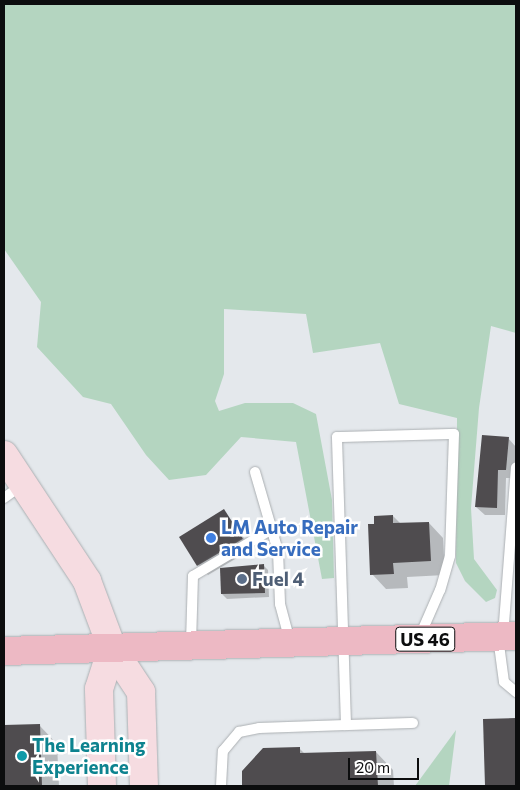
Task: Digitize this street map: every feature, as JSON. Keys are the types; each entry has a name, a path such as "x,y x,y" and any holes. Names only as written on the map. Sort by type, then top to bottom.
{"main road":[{"path":"4,455 13,491 87,581 112,648 141,692 144,786"},
{"name":"US 46","path":"4,650 506,636"},
{"path":"102,786 99,689 112,648"}],"lane":[{"path":"346,725 337,436 454,434 450,556 440,590 419,639"},
{"path":"516,468 504,682 516,692"},
{"path":"255,472 278,551 280,604 290,643"},
{"path":"191,646 193,576 272,529"},
{"path":"221,786 223,751 239,732 259,728 413,723"}],"green space":[{"path":"4,4 516,4 516,333 491,326 479,408 471,508 474,559 497,590 495,598 486,602 465,581 456,563 457,418 399,404 380,343 313,353 306,314 224,309 224,374 215,401 219,411 245,403 293,403 316,414 332,500 334,578 322,579 296,442 241,437 206,475 169,480 146,455 111,404 83,397 37,347 41,302 4,249"},
{"path":"456,730 449,786 415,786"}],"building":[{"path":"482,435 509,437 506,470 498,470 497,508 475,507"},
{"name":"LM Auto Repair and Service","path":"224,509 243,539 197,566 179,537"},
{"path":"393,515 393,523 429,522 431,561 393,563 394,574 370,575 368,524 374,524 374,516"},
{"name":"Fuel 4","path":"264,564 265,593 221,594 220,568"},
{"path":"516,718 516,786 485,786 483,719"},
{"name":"The Learning Experience","path":"40,724 42,786 4,786 4,725"},
{"path":"300,747 300,753 376,751 378,786 242,786 242,771 263,748"}],"place":[{"name":"LM Auto Repair and Service","path":"211,538"},
{"name":"Fuel 4","path":"242,579"},
{"name":"The Learning Experience","path":"22,756"}]}
